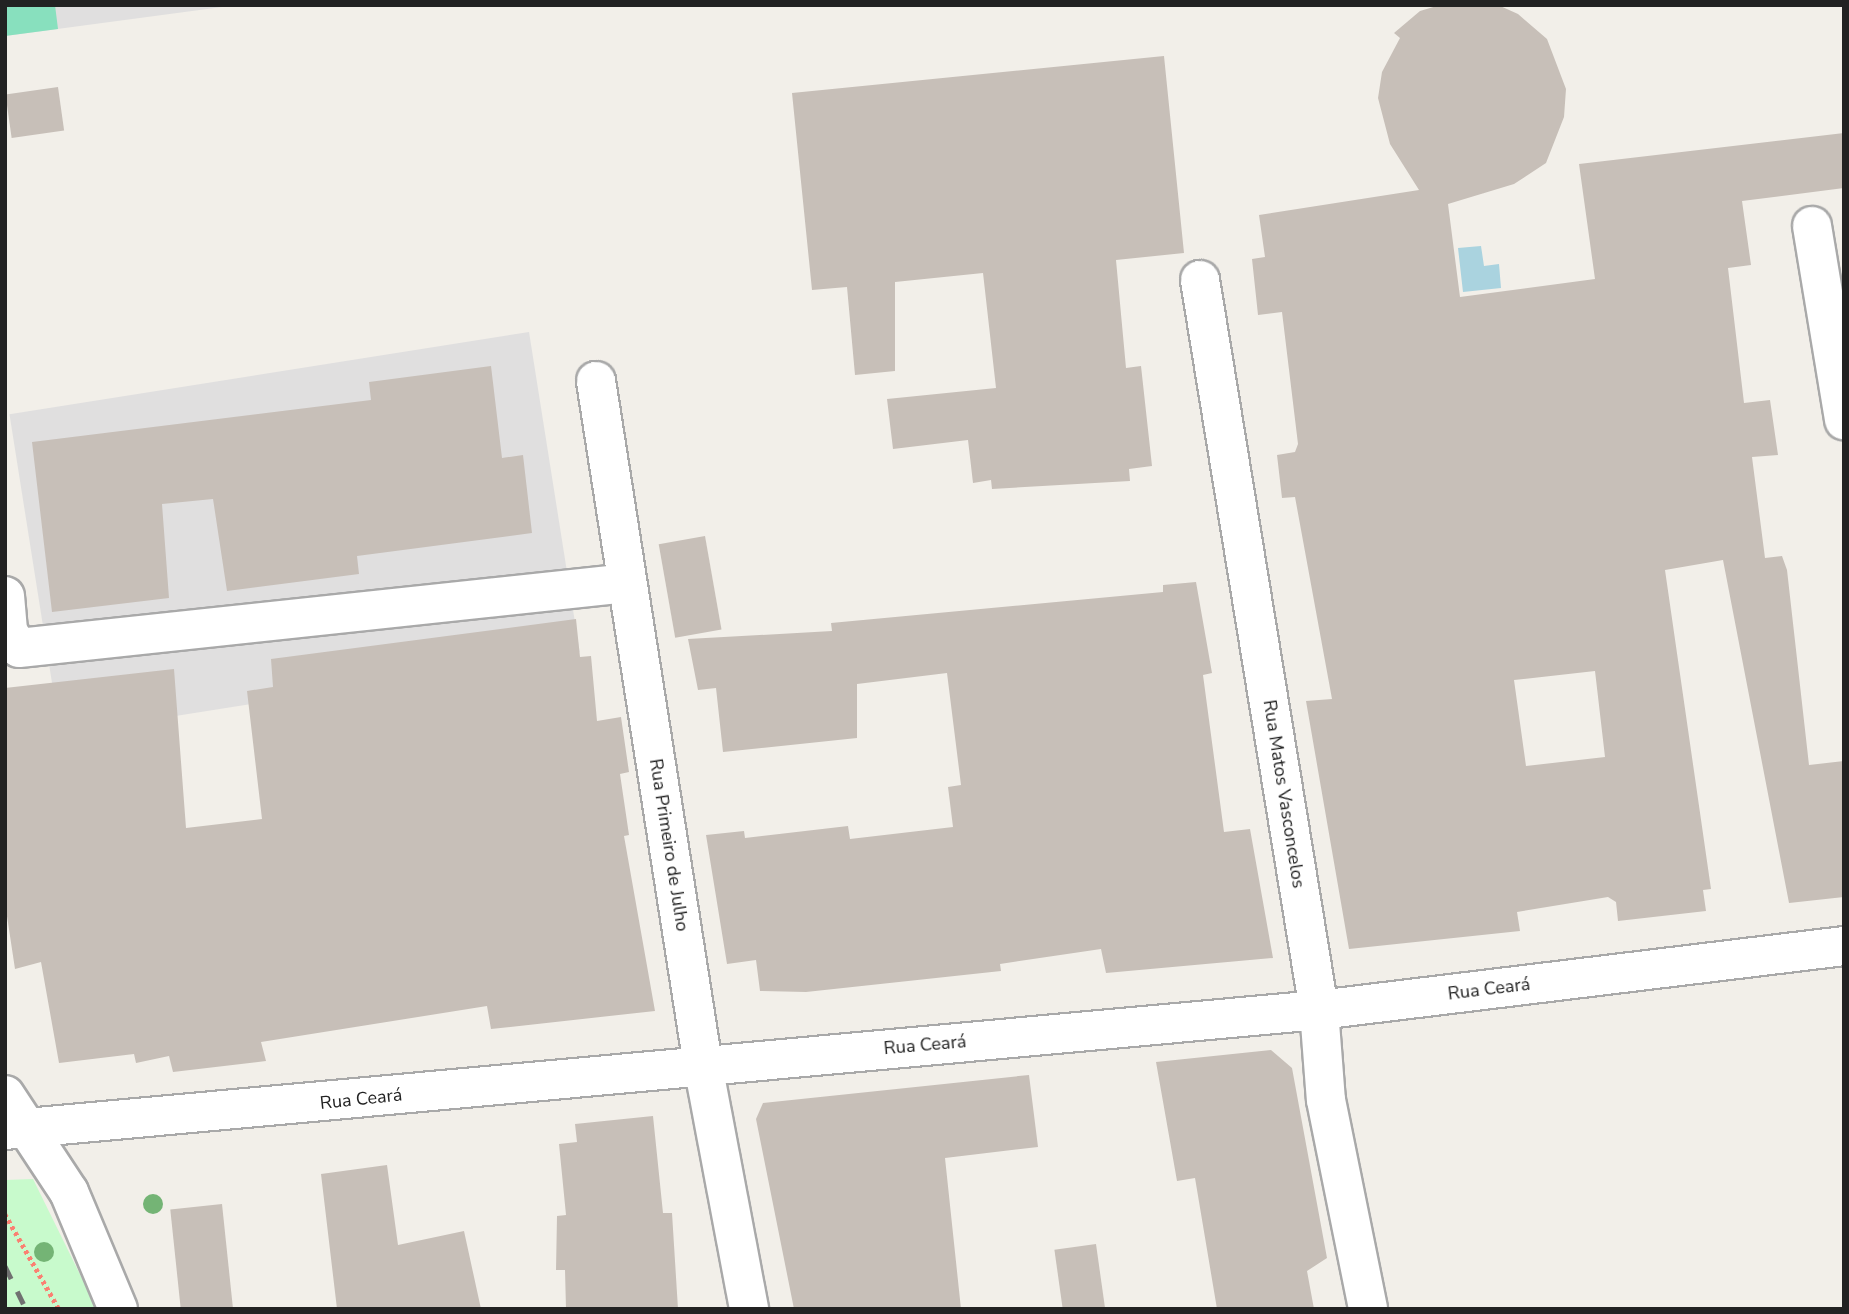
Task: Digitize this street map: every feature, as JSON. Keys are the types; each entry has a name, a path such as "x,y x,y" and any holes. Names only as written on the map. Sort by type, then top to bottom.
{"street":[{"path":"1812,226 1844,420"},
{"name":"Rua Matos Vasconcelos","path":"1200,279 1319,1010 1326,1100 1368,1309"},
{"name":"Rua Primeiro de Julho","path":"596,381 703,1065 749,1309"},
{"path":"5,596 8,632 19,648 627,583"},
{"name":"Rua Ceará","path":"18,1131 703,1065 1319,1010 1844,946"},
{"path":"5,1095 18,1131 69,1192 118,1309"}],"path":[{"path":"5,1214 59,1309"}],"shaded area":[{"path":"5,5 237,5 5,36"},
{"path":"529,332 580,652 60,734 9,414"}],"green space":[{"path":"5,5 55,5 58,29 5,36"},
{"path":"33,1179 97,1309 5,1309 5,1180"}],"water":[{"path":"1481,246 1484,266 1499,264 1501,288 1463,292 1458,248"}],"building":[{"path":"1440,5 1498,5 1518,14 1547,39 1566,89 1564,117 1546,163 1514,184 1448,204 1460,297 1595,279 1579,164 1844,133 1844,188 1742,201 1751,265 1728,268 1744,403 1770,400 1778,455 1752,457 1765,558 1782,556 1787,570 1809,765 1844,761 1844,897 1789,903 1723,560 1665,570 1711,889 1703,890 1706,911 1618,921 1616,902 1608,897 1517,912 1520,931 1349,949 1306,701 1332,699 1295,497 1282,498 1277,455 1295,452 1298,444 1282,312 1258,315 1252,259 1265,257 1259,215 1419,190 1390,144 1378,98 1382,72 1400,38 1394,33 1420,11","holes":["1595,671 1605,757 1526,766 1514,680"]},
{"path":"1164,56 1184,253 1116,260 1126,368 1141,366 1152,466 1129,469 1130,481 992,489 991,480 973,483 968,440 893,449 887,399 996,388 983,273 895,282 895,371 855,375 847,287 812,290 792,93"},
{"path":"58,87 64,131 12,138 6,94"},
{"path":"491,366 502,458 523,455 532,533 357,556 359,574 227,591 213,499 162,504 169,598 52,612 32,442 371,400 369,382"},
{"path":"705,536 721,630 675,638 659,544"},
{"path":"1196,582 1212,673 1203,675 1224,832 1250,829 1273,958 1106,973 1101,949 1000,964 1001,971 806,992 760,991 756,960 727,964 706,835 744,831 745,838 848,826 850,839 953,827 948,787 961,785 947,673 857,684 857,738 723,752 716,688 698,690 688,639 832,631 831,623 1163,592 1163,585"},
{"path":"576,619 580,657 591,656 597,721 621,717 629,772 620,774 629,835 624,836 655,1011 491,1029 487,1006 261,1042 266,1061 173,1072 169,1056 136,1063 134,1054 59,1063 41,962 15,969 5,903 5,688 174,669 186,828 262,819 247,691 273,687 271,659"},
{"path":"1271,1050 1292,1068 1327,1258 1307,1271 1314,1309 1217,1309 1195,1178 1177,1181 1156,1062"},
{"path":"1029,1075 1038,1147 945,1158 961,1309 794,1309 756,1119 763,1103"},
{"path":"653,1116 663,1213 672,1213 678,1309 566,1309 565,1270 556,1270 557,1216 566,1215 559,1144 577,1142 575,1124"},
{"path":"387,1165 398,1245 464,1231 481,1309 337,1309 321,1174"},
{"path":"222,1204 233,1309 181,1309 170,1209"},
{"path":"1096,1244 1105,1309 1063,1309 1054,1250"}],"railway":[{"path":"5,1266 26,1309"}]}
